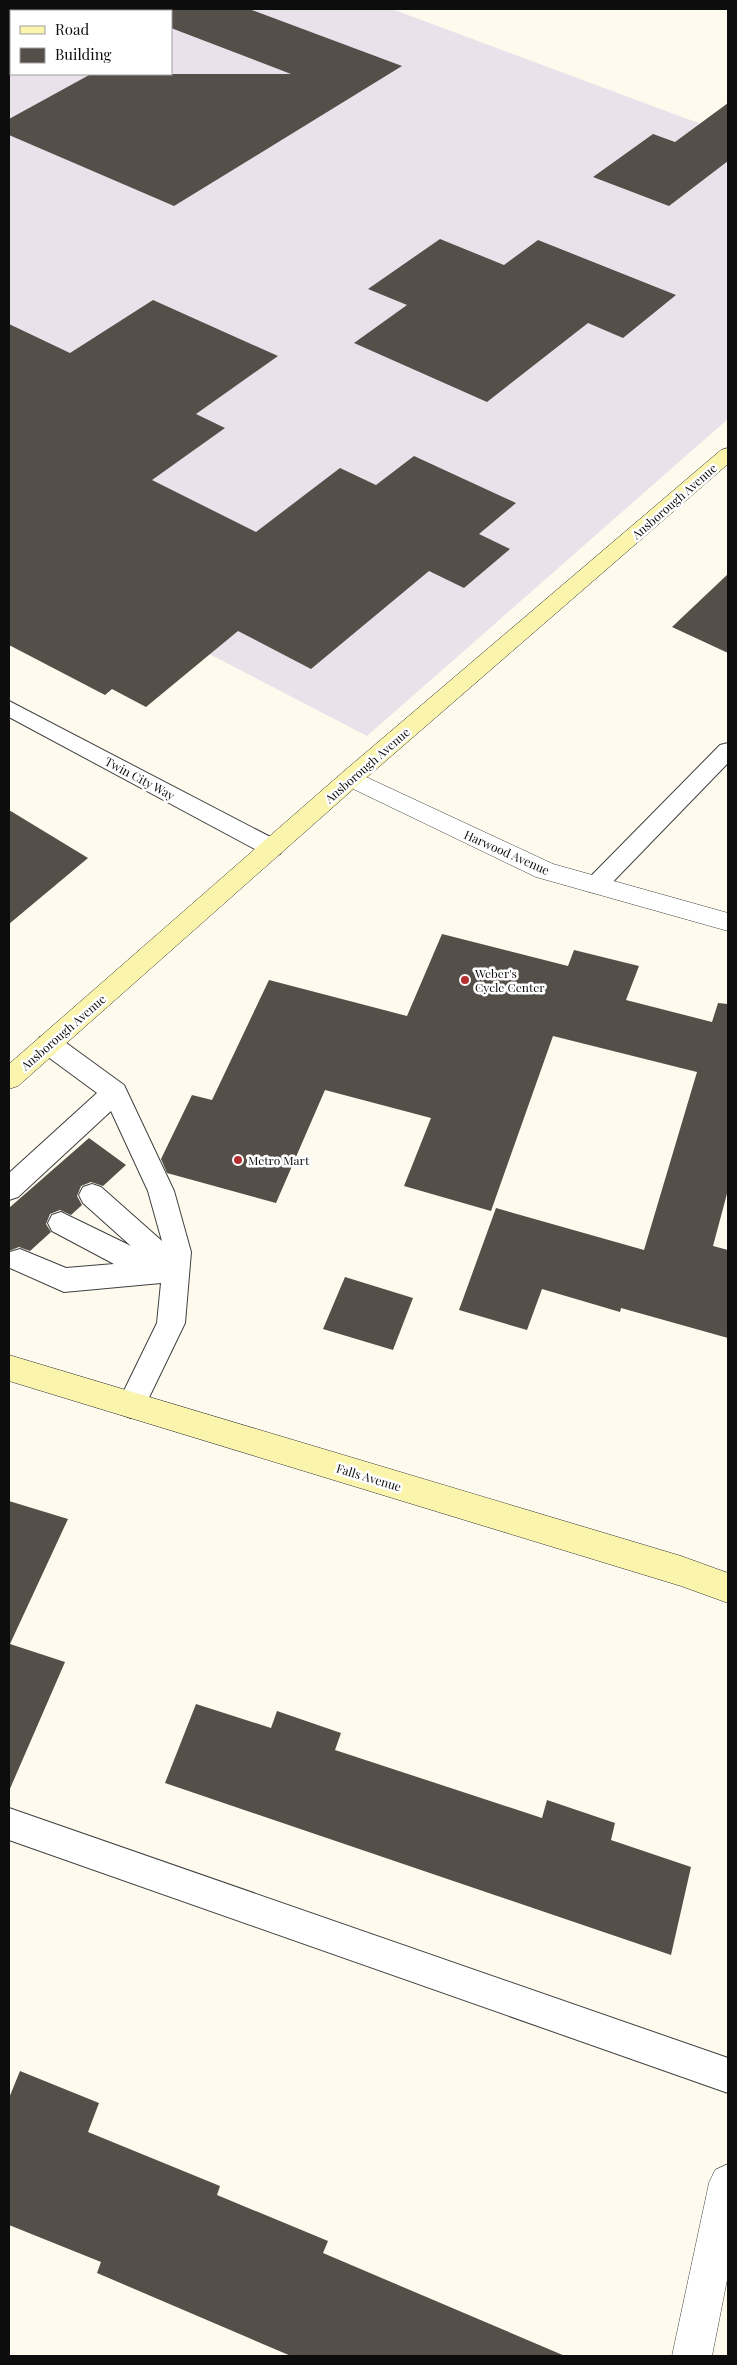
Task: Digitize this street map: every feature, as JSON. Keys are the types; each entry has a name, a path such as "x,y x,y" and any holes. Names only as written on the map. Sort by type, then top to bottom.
{"main road":[{"name":"Ansborough Avenue","path":"9,1079 351,778 728,454"},
{"name":"Falls Avenue","path":"9,1368 681,1571 728,1588"}],"street":[{"name":"Harwood Avenue","path":"351,778 545,871 728,922"},
{"path":"692,2356 728,2183"}],"lane":[{"name":"Twin City Way","path":"9,708 272,848"},
{"path":"596,885 728,750"},
{"path":"49,1044 115,1092 160,1191 178,1252 172,1323 131,1405"},
{"path":"13,1192 50,1162 115,1092"},
{"path":"92,1195 176,1270"},
{"path":"61,1223 115,1254 176,1270"},
{"path":"20,1260 64,1280 176,1270"},
{"path":"9,1824 728,2076"}],"shaded area":[{"path":"392,9 728,134 728,419 367,736 9,550 9,159 11,158 9,157 9,31 10,75 172,75 172,10 48,10"}],"building":[{"path":"249,9 402,66 174,206 9,135 9,119 89,75 291,74 172,28 172,10 131,10"},
{"path":"728,103 728,161 669,206 593,177 653,134 675,142"},
{"path":"440,239 504,265 538,240 676,295 623,338 588,323 487,402 354,343 407,305 368,289"},
{"path":"153,300 278,356 196,414 225,428 152,480 256,532 340,468 376,485 414,456 516,503 479,534 510,549 464,588 429,571 311,669 238,631 146,707 112,689 105,695 9,645 9,324 70,353"},
{"path":"728,574 728,653 672,627"},
{"path":"9,810 88,858 9,924"},
{"path":"442,934 568,966 574,950 639,966 626,1000 712,1022 718,1003 728,1004 728,1190 713,1246 728,1250 728,1338 621,1308 620,1312 542,1289 527,1330 459,1310 496,1208 644,1250 697,1072 553,1036 491,1211 404,1186 431,1118 325,1090 276,1203 167,1173 161,1159 192,1095 212,1100 269,980 407,1016"},
{"path":"89,1138 126,1165 103,1186 91,1182 81,1186 77,1196 82,1205 71,1215 60,1210 50,1214 46,1224 51,1232 30,1251 19,1247 9,1251 9,1208"},
{"path":"345,1277 413,1298 393,1350 323,1329"},
{"path":"9,1501 68,1519 10,1644 65,1662 9,1791"},
{"path":"196,1704 271,1728 277,1711 341,1733 335,1750 542,1818 547,1800 615,1823 611,1840 691,1867 671,1955 165,1783"},
{"path":"20,2071 99,2103 88,2132 220,2186 217,2195 328,2241 323,2253 565,2356 291,2356 97,2273 101,2262 9,2225 9,2098"}],"place":[{"name":"Weber's Cycle Center","path":"465,980"},
{"name":"Metro Mart","path":"238,1160"}]}
